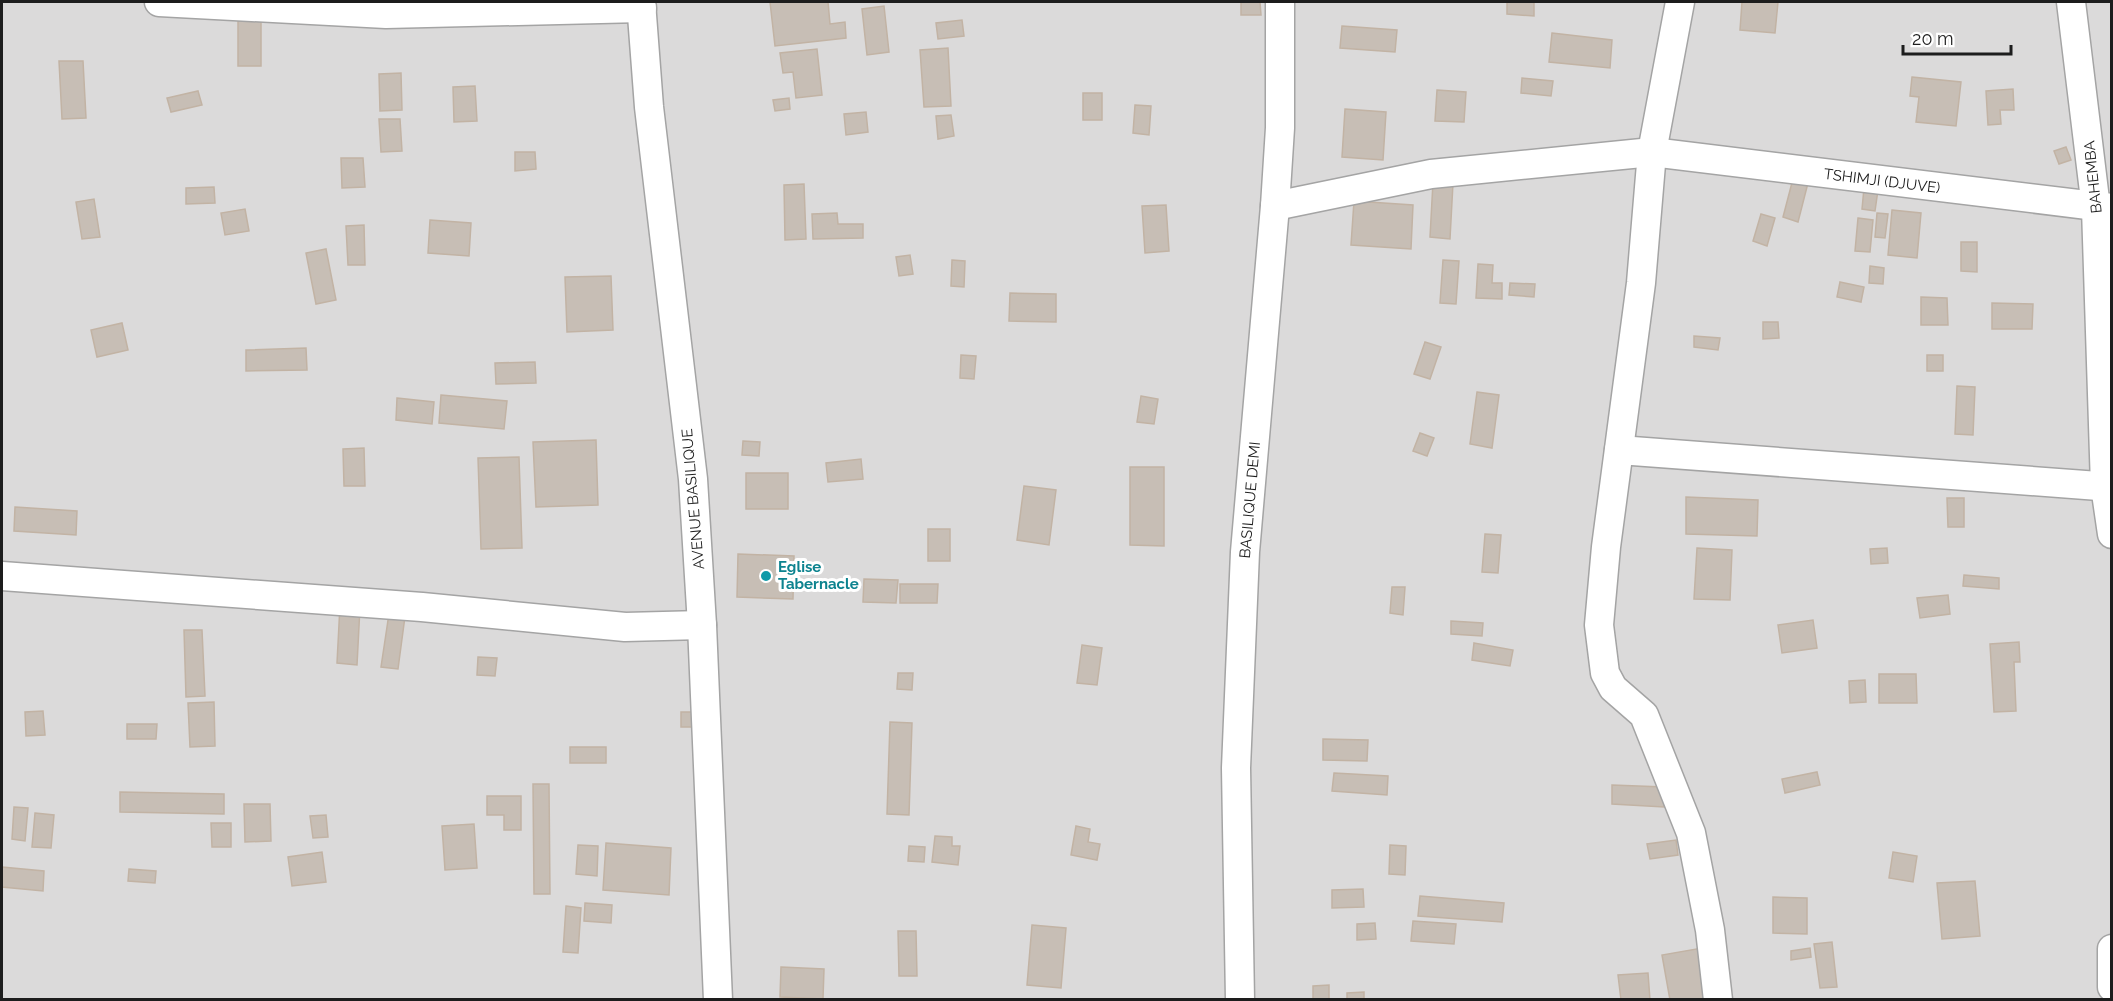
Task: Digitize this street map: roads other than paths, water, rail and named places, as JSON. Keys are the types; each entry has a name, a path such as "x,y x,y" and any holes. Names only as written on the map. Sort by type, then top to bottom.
{"street":[{"path":"159,2 386,14 642,5"},
{"name":"BASILIQUE DEMI","path":"1240,999 1236,768 1244,564 1280,128 1280,2"},
{"path":"1680,2 1652,152 1641,283 1606,547 1599,625 1605,673 1613,688 1644,715 1691,834 1710,930 1718,999"},
{"name":"BAHEMBA","path":"2072,2 2104,208 2100,295 2112,534"},
{"name":"AVENUE BASILIQUE","path":"642,5 649,107 693,478 702,625 718,999"},
{"name":"TSHIMJI (DJUVE)","path":"1275,206 1431,174 1652,152 2104,208"},
{"path":"1619,450 2108,486"},
{"path":"2,576 422,607 625,627 702,625"},
{"path":"2112,949 2112,987"}],"place":[{"name":"Eglise Tabernacle","path":"766,576"}]}
